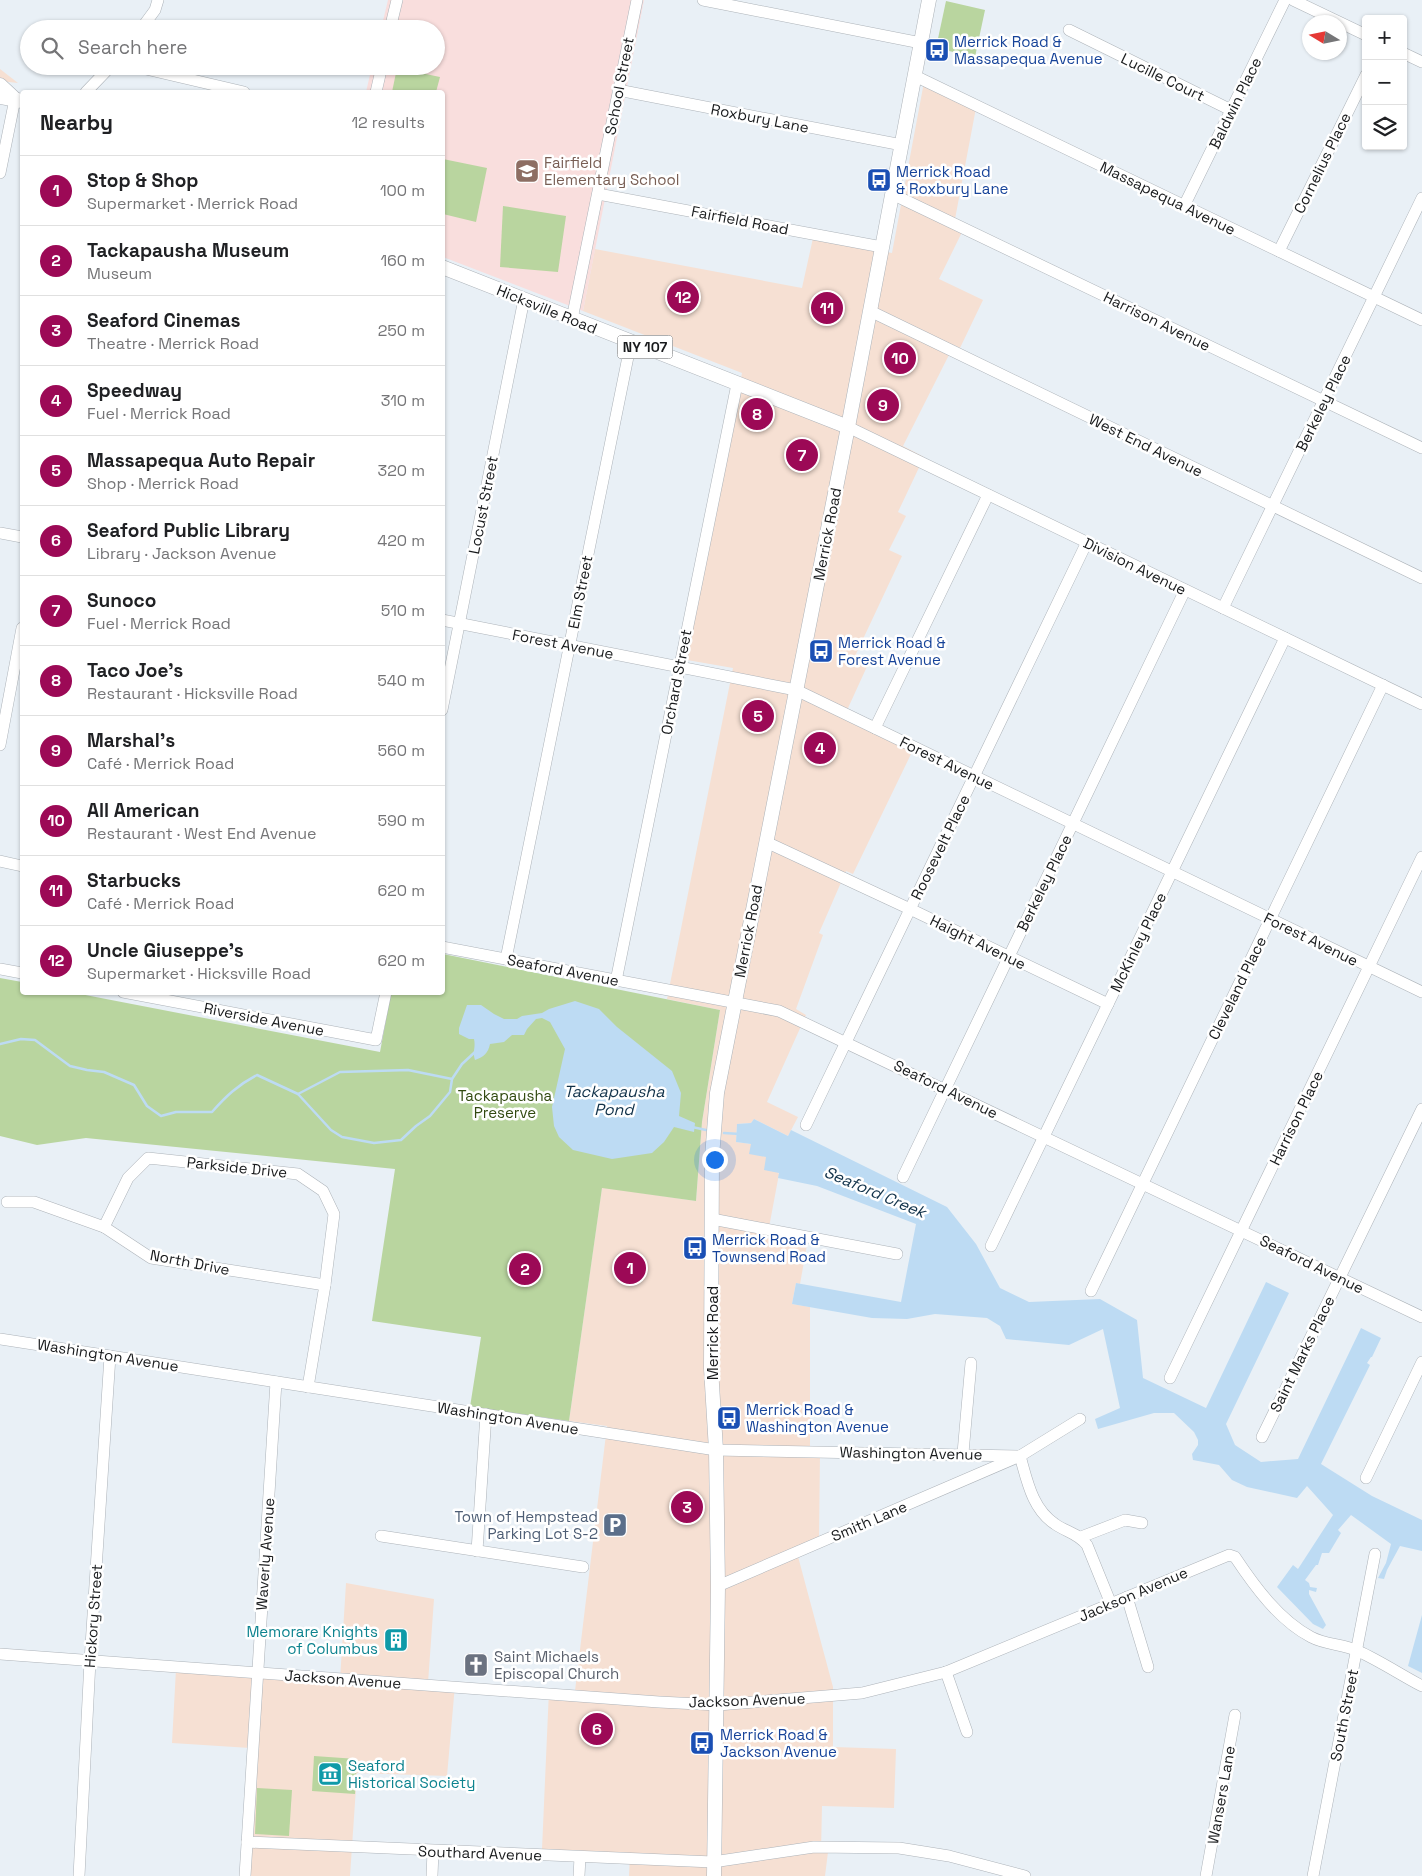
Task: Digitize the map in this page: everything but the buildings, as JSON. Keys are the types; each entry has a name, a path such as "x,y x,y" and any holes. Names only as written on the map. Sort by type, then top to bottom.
{"main road":[{"name":"Merrick Road","path":"714,1869 718,1704 718,1586 716,1450 711,1368 712,1152 717,1093 848,427 929,0"},
{"path":"0,85 19,100"},
{"path":"0,97 19,100"},
{"name":"Hicksville Road","path":"445,268 848,427"}],"street":[{"path":"148,20 155,10 158,0"},
{"path":"392,20 397,0"},
{"name":"School Street","path":"572,319 636,0"},
{"path":"704,0 921,43"},
{"name":"Baldwin Place","path":"1184,206 1285,0"},
{"path":"1293,0 1362,33"},
{"name":"Lucille Court","path":"1069,30 1231,110"},
{"path":"1407,55 1422,62"},
{"path":"88,90 102,75"},
{"path":"172,75 236,90"},
{"path":"376,90 380,75"},
{"name":"Massapequa Avenue","path":"915,76 1422,320"},
{"name":"Cornelius Place","path":"1279,251 1362,82"},
{"name":"Roxbury Lane","path":"618,90 902,145"},
{"path":"0,173 19,100"},
{"name":"Fairfield Road","path":"598,194 882,247"},
{"name":"Harrison Avenue","path":"892,194 1422,448"},
{"name":"Berkeley Place","path":"1223,608 1422,198"},
{"name":"Locust Street","path":"445,696 524,299"},
{"name":"West End Avenue","path":"870,311 1422,578"},
{"name":"Elm Street","path":"506,959 630,342"},
{"name":"Orchard Street","path":"616,980 737,384"},
{"name":"Division Avenue","path":"848,427 1422,704"},
{"path":"876,728 988,495"},
{"path":"0,533 20,537"},
{"name":"Roosevelt Place","path":"806,1125 1086,542"},
{"name":"Berkeley Place","path":"903,1177 1185,590"},
{"name":"Forest Avenue","path":"445,621 796,690 1422,992"},
{"name":"McKinley Place","path":"991,1246 1285,638"},
{"path":"0,744 20,639"},
{"name":"Cleveland Place","path":"1091,1291 1384,685"},
{"name":"Haight Avenue","path":"766,842 1108,1004"},
{"name":"Harrison Place","path":"1170,1378 1422,857"},
{"path":"0,861 20,866"},
{"name":"Seaford Avenue","path":"445,948 734,1003 772,1008 1422,1317"},
{"path":"0,969 20,973"},
{"name":"Riverside Avenue","path":"139,995 376,1040 385,995"},
{"name":"Saint Marks Place","path":"1262,1437 1422,1109"},
{"name":"Parkside Drive","path":"104,1227 128,1178 148,1158 298,1174 323,1191 334,1214 326,1286 308,1387"},
{"name":"North Drive","path":"6,1202 34,1202 104,1227 151,1258 326,1286"},
{"path":"712,1219 897,1254"},
{"name":"Washington Avenue","path":"0,1339 716,1450 963,1453 1020,1456"},
{"name":"Hickory Street","path":"79,1876 90,1661 110,1356"},
{"path":"1366,1478 1422,1362"},
{"path":"963,1453 971,1363"},
{"name":"Waverly Avenue","path":"245,1876 276,1382"},
{"path":"477,1551 486,1414"},
{"name":"Smith Lane","path":"718,1586 1020,1456 1080,1419"},
{"path":"1020,1456 1030,1490 1040,1509 1056,1525 1081,1537 1087,1545 1110,1604"},
{"path":"1081,1537 1125,1520 1142,1523"},
{"path":"381,1536 583,1567"},
{"name":"South Street","path":"1313,1876 1375,1554"},
{"name":"Jackson Avenue","path":"0,1654 634,1700 718,1704 862,1693 946,1672 1220,1558 1232,1555 1266,1600 1300,1630 1312,1638 1326,1643 1357,1650 1422,1686"},
{"path":"1127,1597 1148,1667"},
{"path":"946,1672 966,1732"},
{"name":"Wansers Lane","path":"1206,1876 1235,1715"},
{"name":"Southard Avenue","path":"247,1842 580,1857 714,1869 814,1847 898,1848 949,1856 1021,1875"},
{"path":"432,1851 432,1876"},
{"path":"579,1876 580,1857"}],"shaded area":[{"name":"Fairfield Elementary School","path":"388,0 644,0 583,311 445,258 445,90 366,90 370,75 445,75 445,20 383,20"},
{"path":"0,69 18,83 0,81"},
{"path":"924,82 976,108 955,219 966,224 939,279 983,300 960,348 954,345 903,446 924,457 898,512 906,516 889,550 902,556 856,654 870,660 843,719 912,752 853,874 846,871 819,933 823,935 796,1009 806,1015 767,1102 798,1117 788,1136 754,1119 751,1123 737,1124 736,1142 751,1144 766,1157 779,1174 767,1238 807,1245 800,1284 796,1283 792,1304 810,1307 810,1447 820,1454 819,1538 796,1549 833,1687 833,1747 896,1749 894,1808 822,1806 821,1851 828,1852 825,1876 629,1876 630,1853 542,1849 549,1690 575,1691 607,1426 569,1421 602,1187 696,1201 702,1122 720,1010 667,999 733,668 687,660 742,373 583,311 595,249 802,288 813,238 892,253"},
{"path":"346,1583 434,1599 428,1683 455,1685 447,1776 357,1773 350,1876 244,1876 250,1748 172,1743 176,1669 340,1680"}],"green space":[{"path":"946,1 985,10 975,57 936,48"},
{"path":"396,75 430,75 440,77 437,90 392,90"},
{"path":"445,159 487,168 476,222 445,214"},
{"path":"503,206 566,216 558,272 500,267"},
{"name":"Tackapausha Preserve","path":"445,954 720,1010 702,1122 696,1201 602,1188 569,1421 470,1407 481,1337 372,1321 395,1169 86,1138 37,1145 0,1136 0,978 20,982 20,995 85,995 380,1052 391,995 445,995"},
{"path":"314,1756 357,1759 355,1794 312,1791"},
{"path":"257,1788 292,1790 289,1836 255,1834"}],"water":[{"name":"Tackapausha Pond","path":"575,1001 599,1009 617,1027 672,1071 681,1093 679,1116 695,1123 694,1132 674,1127 664,1142 652,1153 612,1159 573,1150 559,1137 554,1126 552,1107 565,1049 550,1022 542,1018 536,1019 524,1035 512,1035 504,1042 490,1044 485,1054 475,1060 474,1039 469,1039 459,1034 459,1028 467,1005 481,1005 504,1019 517,1019 522,1016 542,1013"},
{"path":"754,1119 788,1136 791,1130 947,1207 976,1244 1000,1288 1029,1302 1100,1299 1137,1320 1143,1378 1206,1408 1266,1282 1289,1293 1226,1424 1235,1445 1261,1462 1298,1459 1361,1328 1381,1338 1367,1363 1370,1365 1321,1464 1372,1496 1422,1520 1422,1551 1400,1546 1384,1579 1378,1578 1386,1563 1391,1544 1351,1515 1338,1530 1341,1533 1329,1553 1322,1553 1318,1565 1316,1565 1305,1580 1309,1583 1310,1587 1317,1588 1316,1592 1309,1590 1309,1594 1326,1625 1323,1629 1313,1624 1277,1587 1293,1565 1298,1569 1333,1515 1307,1486 1297,1498 1247,1487 1232,1480 1219,1465 1193,1460 1192,1454 1198,1445 1198,1440 1194,1432 1174,1413 1154,1413 1098,1429 1095,1419 1120,1408 1103,1329 1069,1345 1006,1339 1000,1326 987,1318 935,1314 907,1319 872,1318 792,1304 796,1283 901,1302 916,1224 817,1186 778,1178 779,1173 764,1170 766,1157 749,1154 751,1144 736,1142 737,1124 751,1123"},
{"path":"1422,1615 1422,1673 1408,1666"}],"waterway":[{"name":"Seaford Creek","path":"0,1044 21,1039 35,1040 70,1066 104,1072 134,1085 147,1106 161,1116 176,1112 212,1112 233,1091 257,1075 298,1094 331,1130 342,1137 374,1143 401,1140 430,1116 450,1092 452,1079 462,1064 475,1052"},
{"path":"298,1094 340,1072 408,1070 452,1079"},
{"name":"Seaford Creek","path":"692,1127 706,1130"},
{"name":"Seaford Creek","path":"724,1133 740,1134"}],"place":[{"name":"Merrick Road & Massapequa Avenue","path":"937,50"},
{"name":"Fairfield Elementary School","path":"527,171"},
{"name":"Merrick Road & Roxbury Lane","path":"879,180"},
{"name":"Uncle Giuseppe's","path":"683,297"},
{"name":"Starbucks","path":"827,308"},
{"name":"All American","path":"900,358"},
{"name":"Marshal's","path":"883,405"},
{"name":"Taco Joe's","path":"757,414"},
{"name":"Sunoco","path":"802,455"},
{"name":"Merrick Road & Forest Avenue","path":"821,651"},
{"name":"Massapequa Auto Repair","path":"758,716"},
{"name":"Speedway","path":"820,748"},
{"name":"Merrick Road & Townsend Road","path":"695,1248"},
{"name":"Stop & Shop","path":"630,1268"},
{"name":"Tackapausha Museum","path":"525,1269"},
{"name":"Merrick Road & Washington Avenue","path":"729,1418"},
{"name":"Seaford Cinemas","path":"687,1507"},
{"name":"Town of Hempstead Parking Lot S-2","path":"615,1525"},
{"name":"Memorare Knights of Columbus","path":"396,1640"},
{"name":"Saint Michaels Episcopal Church","path":"476,1665"},
{"name":"Seaford Public Library","path":"597,1729"},
{"name":"Merrick Road & Jackson Avenue","path":"702,1743"},
{"name":"Seaford Historical Society","path":"330,1774"}]}
